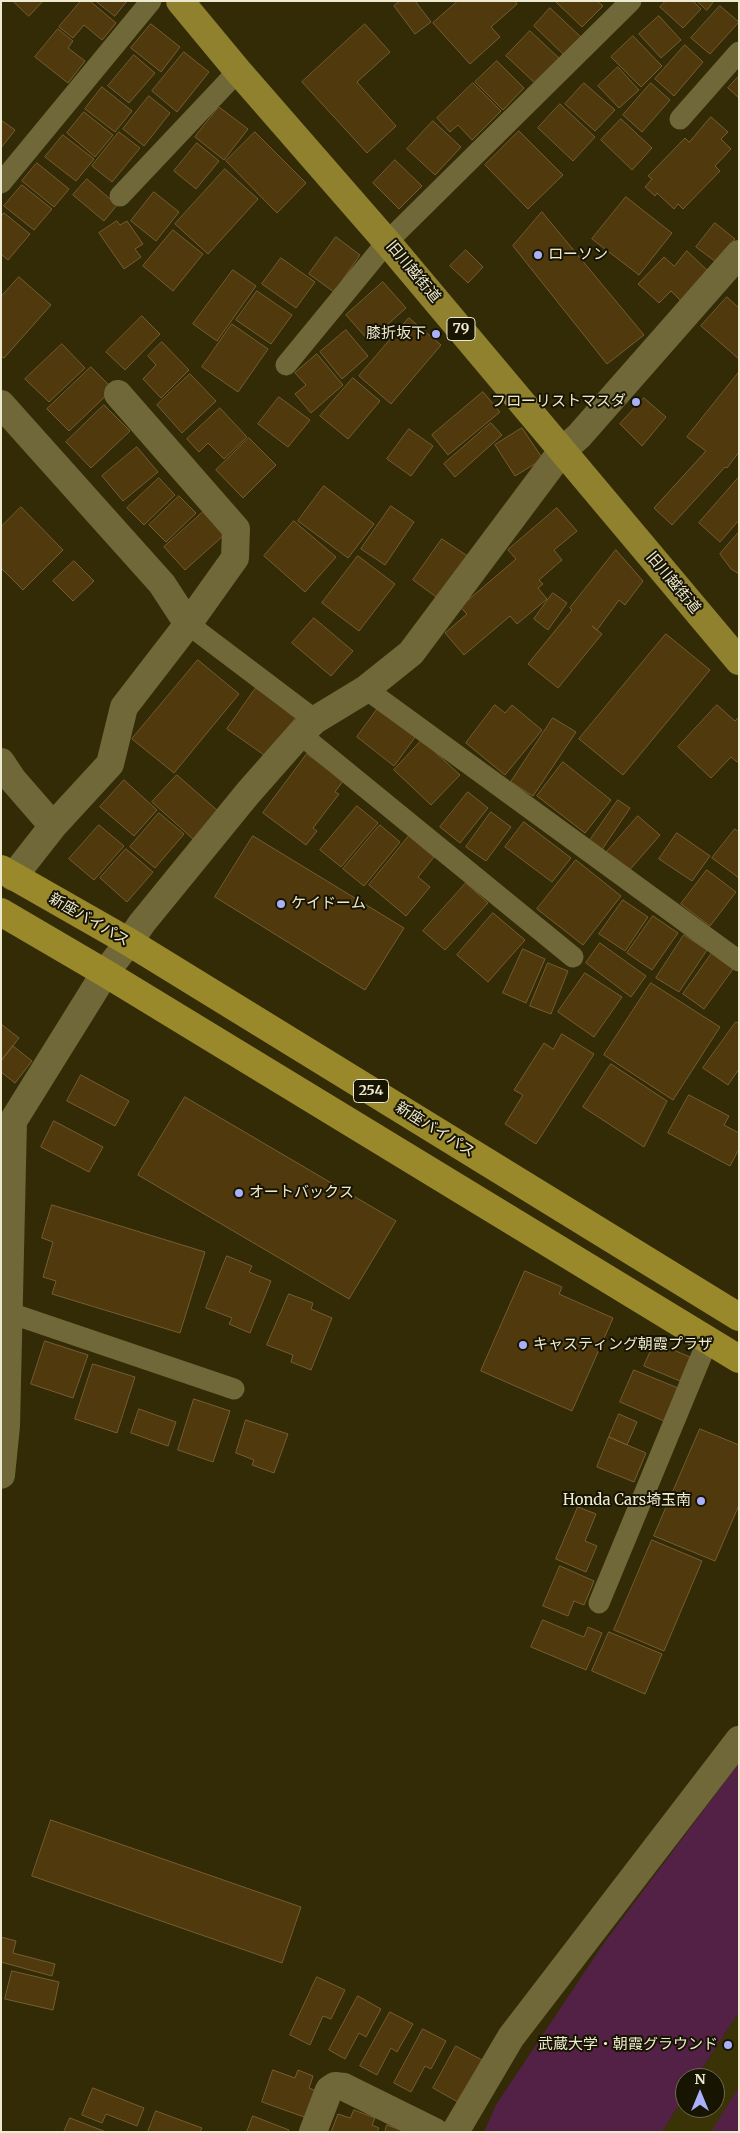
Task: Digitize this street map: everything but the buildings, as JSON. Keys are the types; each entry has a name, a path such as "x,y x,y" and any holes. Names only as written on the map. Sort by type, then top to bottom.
{"highway":[{"name":"新座バイパス","path":"7,873 129,942 739,1318"},
{"name":"254","path":"1,912 105,973 739,1359"}],"main road":[{"name":"旧川越街道","path":"180,1 238,71 387,242 739,661"}],"street":[{"path":"1,1475 6,1426 7,1128 105,973 142,922 248,793 307,727 366,689 411,653 562,451 579,436 739,254"},
{"path":"7,873 110,764 124,707 188,624 235,558 236,529 118,394"},
{"path":"1,404 162,584 188,624"},
{"path":"1,762 53,826"},
{"path":"455,2132 511,2037 739,1740"},
{"path":"313,2132 328,2090 335,2086 344,2087 435,2132"}],"lane":[{"path":"1,182 151,1"},
{"path":"286,365 387,242 631,1"},
{"path":"680,119 739,52"},
{"path":"120,196 238,71"},
{"path":"188,624 573,957"},
{"path":"366,689 739,960"},
{"path":"7,1312 234,1389"},
{"path":"599,1603 708,1340"}],"shaded area":[{"path":"739,1763 739,2012 703,2068 675,2068 675,2111 662,2132 484,2132 496,2105 604,1943"},
{"name":"武蔵大学・朝霞グラウンド","path":"739,2012 739,2132 662,2132 675,2111 675,2118 725,2118 725,2068 703,2068"},
{"path":"739,2087 739,2132 711,2132 720,2118 725,2118 725,2110"}],"place":[{"name":"ローソン","path":"538,255"},
{"name":"膝折坂下","path":"436,334"},
{"name":"フローリストマスダ","path":"636,402"},
{"name":"ケイドーム","path":"281,904"},
{"name":"オートバックス","path":"239,1193"},
{"name":"キャスティング朝霞プラザ","path":"523,1345"},
{"name":"Honda Cars埼玉南","path":"701,1501"},
{"name":"武蔵大学・朝霞グラウンド","path":"728,2045"}]}
